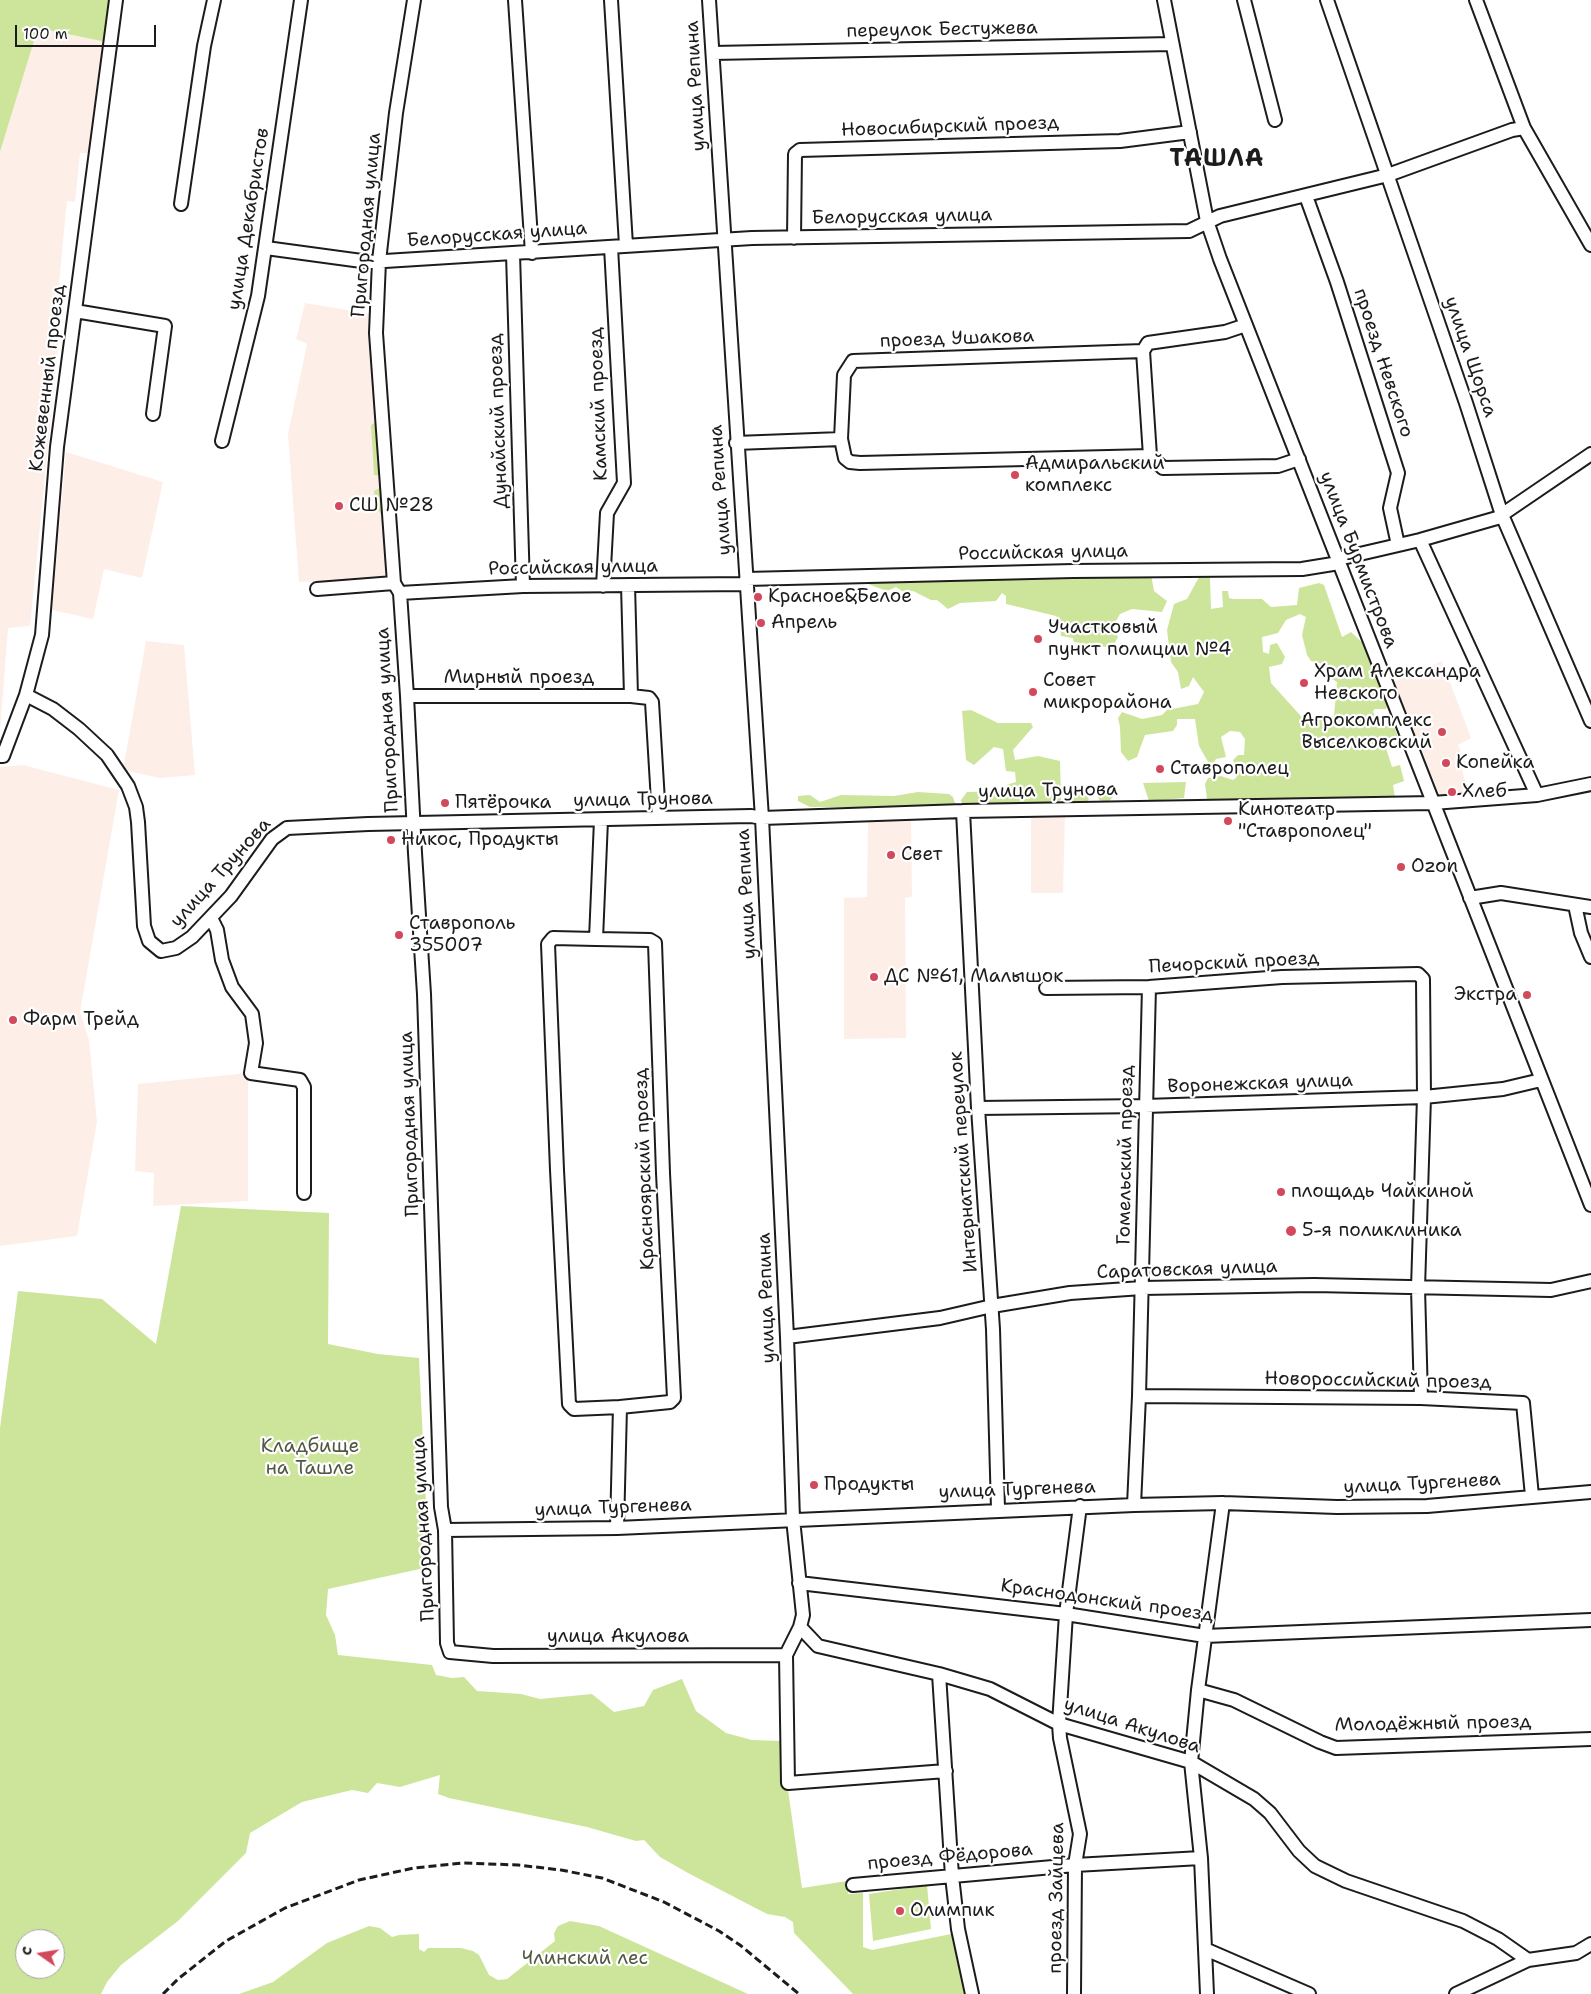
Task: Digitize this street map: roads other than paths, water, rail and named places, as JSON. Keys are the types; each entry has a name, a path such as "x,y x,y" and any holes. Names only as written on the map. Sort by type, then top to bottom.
{"street":[{"name":"Кожевенный проезд","path":"1,756 26,695 42,635 57,447 116,0"},
{"path":"181,204 204,46 214,0"},
{"name":"улица Декабристов","path":"222,440 258,296 301,0"},
{"name":"Пригородная улица","path":"414,0 396,113 379,261 376,333 407,696 424,994 441,1507 445,1530 447,1643 450,1652"},
{"path":"515,0 532,253"},
{"path":"611,0 626,245"},
{"name":"улица Репина","path":"710,0 736,443 762,818 794,1519 803,1615 800,1627 786,1655 788,1783 946,1771"},
{"name":"улица Бурмистрова","path":"1164,0 1207,221 1338,561 1591,1204"},
{"path":"1244,0 1275,120"},
{"name":"улица Щорса","path":"1327,0 1466,403 1502,515 1591,721"},
{"path":"1476,0 1524,128 1591,245"},
{"name":"переулок Бестужева","path":"713,53 1172,44"},
{"name":"Белорусская улица","path":"266,248 369,262 532,253 724,239 1189,231 1207,221 1388,175 1512,130 1524,128"},
{"name":"Новосибирский проезд","path":"794,238 795,154 800,150 1120,141 1190,132"},
{"name":"проезд Невского","path":"1306,196 1337,282 1398,473 1390,508 1398,544"},
{"name":"Камский проезд","path":"602,586 607,513 624,483 612,247"},
{"name":"Дунайский проезд","path":"513,254 523,586"},
{"path":"75,311 165,326 153,414"},
{"name":"проезд Ушакова","path":"1150,456 850,462 845,458 841,439 844,375 853,361 1143,351 1148,343 1226,332 1246,325"},
{"path":"1143,351 1150,456 1163,468 1278,466 1299,459"},
{"path":"736,443 841,439"},
{"name":"Российская улица","path":"317,589 602,586 1063,571 1302,569 1420,540 1502,515 1591,454"},
{"path":"1420,540 1537,795"},
{"path":"628,585 631,696"},
{"name":"улица Трунова","path":"26,695 53,709 79,729 107,756 128,786 136,807 141,895 149,941 156,949 169,951 192,937 211,918 231,896 272,839 287,828 413,823 751,816 762,818 963,812 1433,803 1537,795 1591,784"},
{"name":"Мирный проезд","path":"407,696 645,696 652,702 659,818"},
{"name":"Интернатский переулок","path":"963,812 978,1108 992,1306 998,1509"},
{"path":"596,939 601,820"},
{"path":"1470,898 1501,893 1591,907"},
{"path":"1575,905 1581,933 1591,957"},
{"path":"211,918 217,930 222,960 232,986 252,1014 256,1043 251,1073 300,1080 304,1087 304,1192"},
{"name":"Красноярский проезд","path":"553,938 596,939 650,940 655,943 663,1173 674,1398 670,1402 574,1409 569,1404 548,944 553,938"},
{"name":"Печорский проезд","path":"1046,988 1149,987 1282,977 1418,974 1423,979 1424,1096"},
{"name":"Гомельский проезд","path":"1134,1504 1140,1396 1149,987"},
{"name":"Воронежская улица","path":"978,1108 1145,1106 1424,1096 1503,1090 1541,1080"},
{"path":"1420,1398 1418,1288 1424,1096"},
{"name":"Саратовская улица","path":"787,1337 940,1318 992,1306 1070,1293 1142,1288 1314,1285 1551,1290 1591,1281"},
{"name":"Новороссийский проезд","path":"1140,1396 1420,1398 1523,1403 1532,1496"},
{"path":"617,1528 620,1407"},
{"name":"улица Тургенева","path":"445,1530 617,1528 1134,1504 1224,1503 1337,1507 1427,1506 1591,1492"},
{"path":"1207,1994 1201,1858 1191,1762 1198,1690 1224,1503"},
{"name":"проезд Зайцева","path":"1074,1994 1076,1865 1080,1834 1060,1738 1059,1724 1066,1614 1080,1506"},
{"name":"Краснодонский проезд","path":"799,1583 1066,1614 1205,1636 1591,1620"},
{"name":"улица Акулова","path":"800,1627 818,1646 939,1674 990,1690 1059,1724 1191,1762 1254,1799 1270,1812 1299,1851 1315,1866 1346,1881 1463,1921 1498,1939 1528,1960"},
{"name":"улица Акулова","path":"450,1652 493,1656 786,1655"},
{"path":"939,1674 952,1876 958,1929 972,1994"},
{"name":"Молодёжный проезд","path":"1198,1690 1234,1700 1336,1748 1591,1739"},
{"name":"проезд Фёдорова","path":"853,1885 1076,1865 1201,1858"},
{"path":"1456,1994 1528,1960 1576,1953 1591,1944"},
{"path":"1205,1949 1309,1994"}],"railway":[{"path":"163,1994 178,1979 226,1941 285,1908 359,1880 414,1868 463,1863 518,1865 561,1870 602,1878 664,1902 719,1931 740,1945 799,1994"}],"place":[{"name":"Адмиральский комплекс","path":"1015,475"},
{"name":"СШ №28","path":"339,506"},
{"name":"Красное&Белое","path":"758,597"},
{"name":"Апрель","path":"761,623"},
{"name":"Участковый пункт полиции №4","path":"1038,639"},
{"name":"Храм Александра Невского","path":"1304,683"},
{"name":"Совет микрорайона","path":"1033,692"},
{"name":"Агрокомплекс Выселковский","path":"1442,732"},
{"name":"Копейка","path":"1446,763"},
{"name":"Ставрополец","path":"1160,769"},
{"name":"Хлеб","path":"1452,792"},
{"name":"Пятёрочка","path":"445,803"},
{"name":"Кинотеатр \"Ставрополец\"","path":"1228,821"},
{"name":"Никос, Продукты","path":"391,840"},
{"name":"Свет","path":"891,855"},
{"name":"Ozon","path":"1401,867"},
{"name":"Ставрополь 355007","path":"399,935"},
{"name":"ДС №61, Малышок","path":"874,977"},
{"name":"Экстра","path":"1527,995"},
{"name":"Фарм Трейд","path":"13,1020"},
{"name":"площадь Чайкиной","path":"1281,1192"},
{"name":"5-я поликлиника","path":"1291,1231"},
{"name":"Продукты","path":"814,1485"},
{"name":"Олимпик","path":"900,1911"}],"district":[{"name":"ТАШЛА","path":"1217,160"}],"park label":[{"name":"Кладбище на Ташле","path":"310,1458"},
{"name":"Члинский лес","path":"585,1959"}]}
